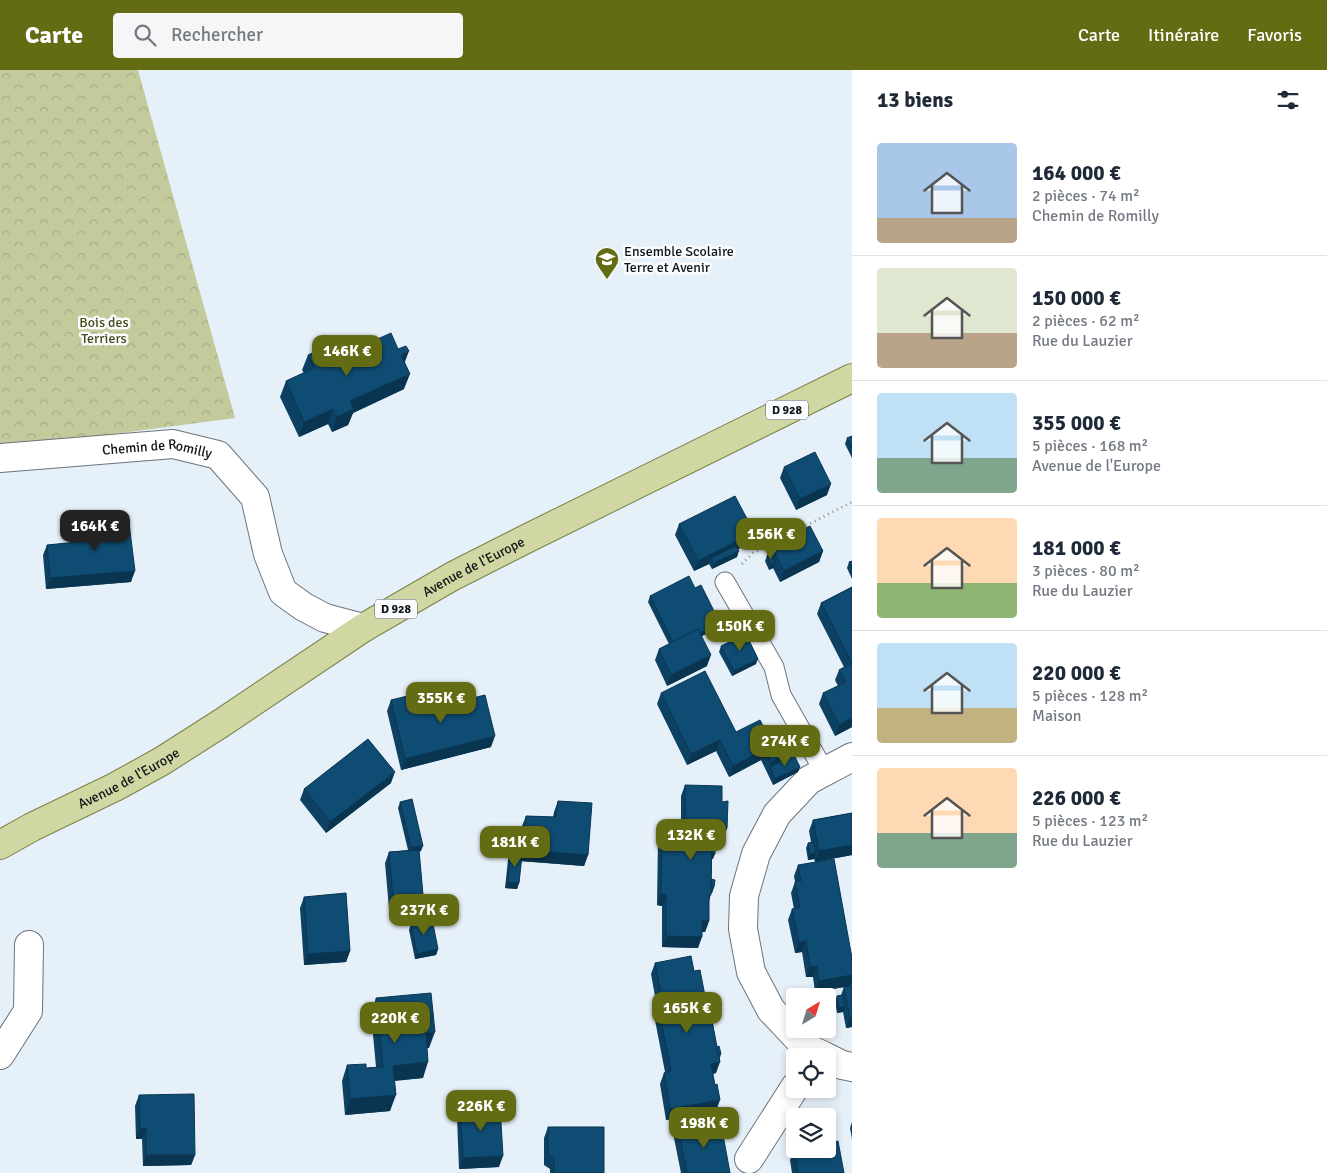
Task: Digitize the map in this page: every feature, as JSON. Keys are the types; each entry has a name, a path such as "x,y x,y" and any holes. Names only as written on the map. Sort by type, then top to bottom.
{"main road":[{"name":"Avenue de l'Europe","path":"0,845 162,761 363,628 453,576 530,536 852,378"},
{"name":"Avenue de l'Europe","path":"0,838 32,828"}],"street":[{"name":"Chemin de Romilly","path":"0,458 173,444 218,455 255,497 268,554 283,592 304,607 325,618 363,628"},
{"path":"807,1048 771,1010 751,972 743,929 744,896 756,854 777,814 809,780 852,756"},
{"path":"0,1055 28,1011 29,945"},
{"path":"836,1062 852,1067"},
{"path":"749,1159 788,1098"}],"lane":[{"path":"725,582 774,668 781,695 824,772"}],"path":[{"path":"725,582 753,553 852,502"}],"green space":[{"name":"Bois des Terriers","path":"0,70 138,70 235,418 0,449"}],"building":[{"path":"391,333 398,349 406,346 409,351 401,355 410,374 350,401 354,409 337,417 333,409 304,422 286,381 314,368 308,355 327,346 333,359"},
{"path":"852,436 852,448 847,438"},
{"path":"815,452 831,484 800,499 784,467"},
{"path":"735,496 754,532 698,561 679,524"},
{"path":"128,515 135,571 50,578 47,545 97,540 95,518"},
{"path":"810,526 823,551 784,571 771,546"},
{"path":"736,546 739,551 714,563 711,558"},
{"path":"770,554 775,563 771,565 767,556"},
{"path":"689,576 695,588 701,585 714,611 708,614 714,626 700,633 698,629 673,642 650,596"},
{"path":"852,587 852,663 821,603"},
{"path":"698,629 711,655 671,675 659,649"},
{"path":"746,634 758,659 734,671 721,646"},
{"path":"852,663 852,718 839,725 823,693 846,682 839,670"},
{"path":"705,671 736,732 760,720 772,744 789,736 796,750 771,762 765,750 733,766 720,740 691,754 661,693"},
{"path":"420,693 424,710 485,695 495,736 405,759 391,700"},
{"path":"368,739 395,772 330,822 304,789"},
{"path":"794,755 800,767 775,779 770,767"},
{"path":"685,785 722,786 722,802 728,801 727,828 712,827 709,921 702,921 702,937 666,936 666,895 661,894 662,827 685,827"},
{"path":"412,799 423,846 411,847 400,802"},
{"path":"558,801 592,803 588,855 524,850 526,816 556,817"},
{"path":"852,813 852,845 819,851 813,820"},
{"path":"814,842 816,853 810,854 808,843"},
{"path":"712,846 715,847 715,854 712,854"},
{"path":"419,850 424,906 394,909 389,852"},
{"path":"510,854 522,855 519,883 508,882"},
{"path":"834,859 852,958 852,975 819,981 817,966 810,967 806,941 799,943 792,909 800,907 795,882 801,881 798,865"},
{"path":"711,879 715,880 714,887 711,887"},
{"path":"346,893 350,951 308,954 304,897"},
{"path":"432,919 438,949 417,954 411,924"},
{"path":"691,956 694,971 700,970 705,996 707,996 720,1062 711,1064 720,1100 670,1109 664,1073 671,1071 658,1005 663,1004 655,963"},
{"path":"852,985 852,1017 850,1018 844,987"},
{"path":"431,993 435,1032 426,1033 428,1062 393,1066 396,1095 350,1099 347,1065 366,1064 366,1068 383,1067 376,998"},
{"path":"843,995 845,1007 839,1008 837,996"},
{"path":"713,1012 714,1020 712,1020 710,1013"},
{"path":"719,1046 721,1054 718,1054 717,1047"},
{"path":"194,1094 195,1155 146,1155 146,1128 140,1129 139,1095"},
{"path":"500,1106 503,1156 463,1158 460,1107"},
{"path":"714,1121 717,1136 723,1135 730,1173 687,1173 678,1127"},
{"path":"548,1127 604,1127 604,1173 554,1173 554,1158 548,1154"},
{"path":"836,1141 838,1141 844,1173 798,1173 796,1158 836,1158"}],"place":[{"name":"Ensemble Scolaire Terre et Avenir","path":"607,280"}]}
